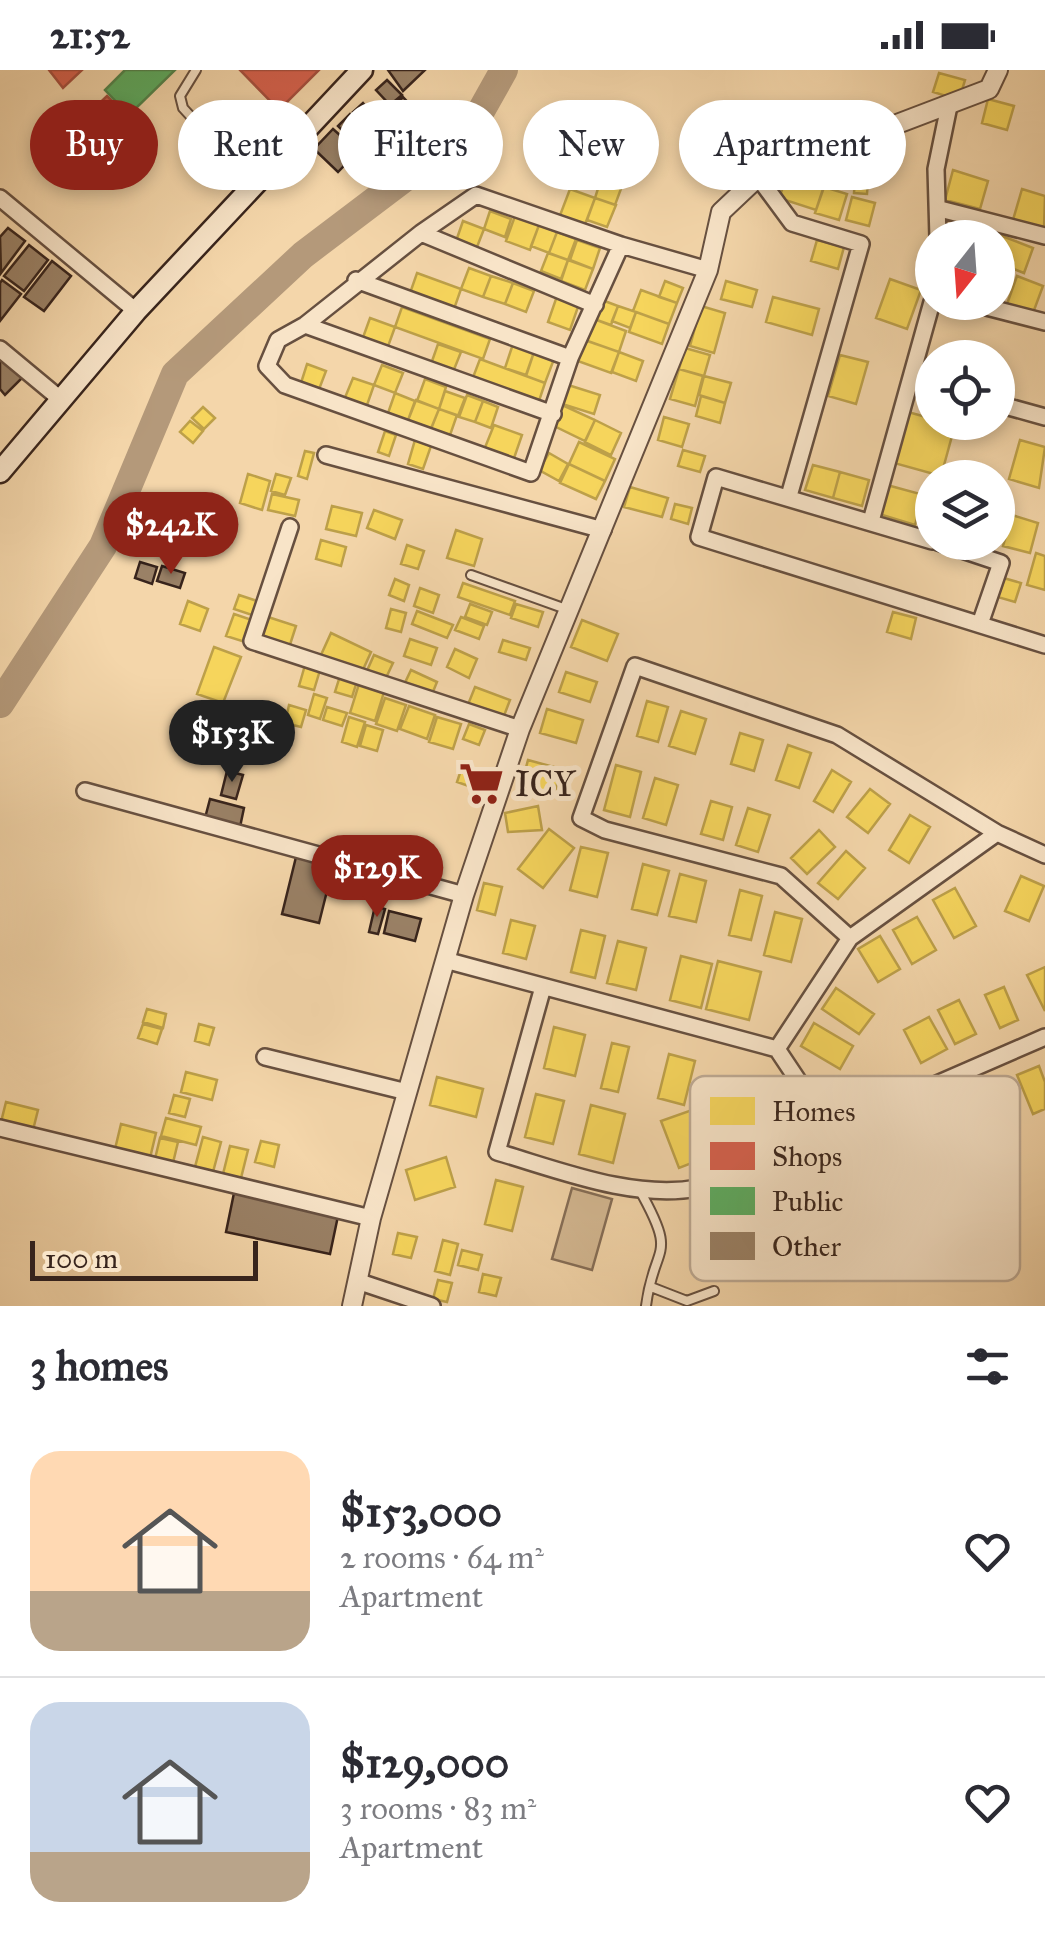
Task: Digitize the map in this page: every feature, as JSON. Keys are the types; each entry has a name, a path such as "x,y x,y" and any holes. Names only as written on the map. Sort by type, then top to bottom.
{"main road":[{"path":"318,117 362,70"},
{"path":"0,472 58,398 250,190"}],"street":[{"path":"906,122 989,89 998,70"},
{"path":"939,220 936,169 949,106"},
{"path":"352,1306 370,1218 445,960 520,729 708,270 721,212 744,190"},
{"path":"768,190 792,223 861,244 789,496"},
{"path":"532,473 285,385 267,366 278,340 305,325 356,280 476,195 708,270"},
{"path":"0,198 136,311"},
{"path":"940,209 1045,236"},
{"path":"421,233 594,304"},
{"path":"514,504 532,473 570,358 621,245"},
{"path":"356,280 570,358"},
{"path":"1015,314 1045,322"},
{"path":"871,521 928,320"},
{"path":"305,325 552,414"},
{"path":"0,349 58,398"},
{"path":"1015,409 1045,417"},
{"path":"326,455 603,530"},
{"path":"915,535 716,477 700,537 1045,645"},
{"path":"290,526 252,642 520,729"},
{"path":"980,624 1000,563 991,560"},
{"path":"850,938 781,876 605,830 581,818 635,666 837,735 997,833 1045,855"},
{"path":"85,791 464,895"},
{"path":"777,1048 850,938 997,833"},
{"path":"445,960 777,1048 797,1076"},
{"path":"543,987 497,1152 640,1189 671,1193 690,1189"},
{"path":"953,1076 1045,1036"},
{"path":"265,1057 407,1092"},
{"path":"0,1128 370,1218"},
{"path":"357,1281 432,1306"}],"lane":[{"path":"181,100 196,70"},
{"path":"472,575 568,610"},
{"path":"640,1189 660,1226 664,1251 646,1306"},
{"path":"651,1287 686,1304 714,1290"}],"shaded area":[{"path":"572,1188 612,1199 592,1270 552,1259"}],"building: Homes":[{"path":"939,73 965,80 959,100 933,92"},
{"path":"988,99 1014,106 1007,130 982,123"},
{"path":"953,170 988,181 980,209 945,200"},
{"path":"1022,189 1045,196 1044,229 1013,220"},
{"path":"570,190 595,198 584,227 559,218"},
{"path":"598,190 621,190 615,205 595,198"},
{"path":"782,190 823,190 816,210 779,198"},
{"path":"823,190 847,194 839,220 815,213"},
{"path":"852,197 875,203 869,226 846,220"},
{"path":"595,198 616,205 607,227 587,220"},
{"path":"490,211 511,219 505,237 484,229"},
{"path":"515,216 539,225 530,250 506,241"},
{"path":"463,221 484,229 475,252 455,244"},
{"path":"539,225 557,232 549,253 531,246"},
{"path":"557,232 576,239 568,260 549,253"},
{"path":"577,240 600,248 593,269 570,260"},
{"path":"817,240 844,247 838,269 811,261"},
{"path":"1015,241 1033,248 1024,273 1015,270"},
{"path":"548,253 568,260 561,279 541,271"},
{"path":"568,260 593,269 585,290 561,281"},
{"path":"469,268 491,276 483,297 461,289"},
{"path":"417,273 461,289 453,312 409,296"},
{"path":"491,276 513,283 505,304 483,297"},
{"path":"1017,276 1043,286 1033,313 1015,307"},
{"path":"890,279 915,288 915,307 907,329 876,318"},
{"path":"665,281 683,288 677,303 659,297"},
{"path":"726,281 757,290 752,307 721,299"},
{"path":"513,283 534,291 526,312 505,304"},
{"path":"641,290 677,303 669,324 633,311"},
{"path":"557,296 579,304 570,330 548,322"},
{"path":"773,297 819,309 812,335 766,322"},
{"path":"602,300 618,306 611,325 594,319"},
{"path":"618,306 636,312 630,328 612,321"},
{"path":"701,306 725,313 714,353 690,346"},
{"path":"402,307 490,339 483,359 395,327"},
{"path":"636,312 669,324 662,344 629,332"},
{"path":"370,318 395,327 386,352 361,343"},
{"path":"594,319 626,331 619,352 587,341"},
{"path":"582,339 619,352 611,373 575,360"},
{"path":"438,344 461,352 453,372 431,364"},
{"path":"513,344 534,352 526,375 505,368"},
{"path":"685,348 710,355 704,376 679,369"},
{"path":"534,352 554,359 545,383 526,376"},
{"path":"619,352 643,361 636,381 612,372"},
{"path":"840,355 868,362 856,404 828,396"},
{"path":"480,359 545,383 538,404 472,380"},
{"path":"307,364 326,371 318,392 300,386"},
{"path":"382,365 403,373 395,393 374,385"},
{"path":"679,369 703,376 695,406 670,399"},
{"path":"704,376 731,383 725,403 699,395"},
{"path":"353,378 374,385 366,408 344,400"},
{"path":"425,379 446,387 439,409 417,401"},
{"path":"565,384 600,395 594,414 559,403"},
{"path":"445,391 465,398 458,416 439,409"},
{"path":"395,393 415,401 407,423 387,416"},
{"path":"467,395 483,401 475,422 459,417"},
{"path":"701,396 725,403 720,423 696,416"},
{"path":"416,400 439,409 430,431 407,423"},
{"path":"483,401 498,407 491,428 475,422"},
{"path":"560,404 595,420 585,441 550,424"},
{"path":"203,407 215,418 204,429 192,418"},
{"path":"439,409 457,415 448,441 429,434"},
{"path":"908,412 915,414 915,440 951,440 945,460 915,460 915,469 894,463"},
{"path":"664,417 689,424 682,447 658,440"},
{"path":"595,420 621,433 611,455 585,442"},
{"path":"190,421 203,431 193,443 180,432"},
{"path":"494,425 522,435 513,461 484,450"},
{"path":"385,431 396,435 389,456 378,452"},
{"path":"415,440 431,446 423,469 408,464"},
{"path":"1020,440 1045,447 1039,488 1015,481 1014,460"},
{"path":"579,442 615,459 605,481 569,464"},
{"path":"683,450 705,456 700,472 678,466"},
{"path":"305,451 314,453 307,479 298,476"},
{"path":"549,453 568,464 559,481 539,470"},
{"path":"569,464 605,481 596,499 560,483"},
{"path":"813,465 840,472 833,498 805,490"},
{"path":"840,472 869,480 862,506 833,498"},
{"path":"248,474 270,481 262,510 240,503"},
{"path":"276,474 291,478 285,495 271,491"},
{"path":"887,485 915,493 915,525 879,514"},
{"path":"630,487 668,498 662,517 624,507"},
{"path":"272,494 299,500 295,516 268,510"},
{"path":"675,504 692,508 688,524 671,519"},
{"path":"332,506 362,513 356,536 326,529"},
{"path":"374,510 402,520 395,539 367,528"},
{"path":"1015,516 1038,523 1030,553 1015,549"},
{"path":"456,530 482,539 474,566 447,558"},
{"path":"321,540 346,547 341,566 316,559"},
{"path":"407,545 424,551 418,569 401,564"},
{"path":"1036,553 1045,556 1045,590 1027,585"},
{"path":"1000,577 1021,583 1015,602 994,596"},
{"path":"395,579 409,585 404,601 389,595"},
{"path":"463,583 515,601 510,615 458,597"},
{"path":"420,588 439,595 433,613 414,606"},
{"path":"239,595 257,601 252,615 234,609"},
{"path":"188,601 208,609 200,631 180,624"},
{"path":"470,604 492,612 487,625 465,617"},
{"path":"516,604 543,612 538,627 511,618"},
{"path":"391,609 406,613 401,632 386,628"},
{"path":"417,611 453,625 447,638 412,624"},
{"path":"893,612 916,618 911,639 887,632"},
{"path":"234,614 252,620 245,642 226,636"},
{"path":"265,616 296,626 288,651 257,641"},
{"path":"461,617 484,626 479,639 455,630"},
{"path":"582,620 618,634 607,661 571,647"},
{"path":"331,633 371,652 361,674 321,655"},
{"path":"410,639 437,648 431,665 404,656"},
{"path":"503,640 530,648 526,660 499,652"},
{"path":"214,647 241,657 223,703 197,694"},
{"path":"455,649 477,659 469,678 447,667"},
{"path":"374,655 393,663 384,682 366,673"},
{"path":"305,665 320,670 314,690 299,686"},
{"path":"411,670 437,682 430,699 403,687"},
{"path":"566,672 597,682 590,702 559,692"},
{"path":"340,676 357,681 352,697 335,692"},
{"path":"359,684 384,692 375,721 350,713"},
{"path":"475,687 510,700 502,721 467,707"},
{"path":"314,694 327,698 320,719 308,715"},
{"path":"385,698 406,705 397,731 376,724"},
{"path":"647,701 668,707 658,742 637,736"},
{"path":"289,705 306,710 301,727 285,723"},
{"path":"409,706 435,715 427,739 400,729"},
{"path":"327,707 347,713 342,726 323,720"},
{"path":"547,709 583,720 576,743 540,733"},
{"path":"681,711 706,719 695,754 669,746"},
{"path":"349,717 365,722 357,747 342,742"},
{"path":"437,717 461,724 453,749 429,742"},
{"path":"469,724 485,730 479,745 463,739"},
{"path":"366,725 383,730 377,751 360,746"},
{"path":"740,733 763,740 754,771 731,764"},
{"path":"788,745 811,753 799,788 776,780"},
{"path":"528,760 561,769 554,795 521,786"},
{"path":"616,765 641,772 630,817 604,810"},
{"path":"461,770 481,776 477,789 457,782"},
{"path":"832,770 851,782 833,812 814,801"},
{"path":"655,778 678,785 666,825 643,818"},
{"path":"870,789 890,804 868,833 847,817"},
{"path":"711,801 732,807 723,840 701,834"},
{"path":"538,806 542,830 508,832 505,813"},
{"path":"748,808 770,815 758,852 736,845"},
{"path":"910,815 930,827 909,863 889,850"},
{"path":"549,829 574,848 543,888 518,869"},
{"path":"819,830 835,847 807,874 791,858"},
{"path":"581,847 608,853 597,897 570,890"},
{"path":"846,851 865,868 838,899 818,883"},
{"path":"643,864 669,871 657,915 632,909"},
{"path":"680,874 706,881 696,922 669,916"},
{"path":"1021,876 1044,886 1029,921 1005,911"},
{"path":"484,883 502,887 495,915 477,910"},
{"path":"955,888 976,926 954,938 933,900"},
{"path":"740,890 762,896 751,940 729,935"},
{"path":"775,912 802,919 791,962 764,955"},
{"path":"917,917 936,950 912,964 893,930"},
{"path":"511,920 535,926 526,959 503,953"},
{"path":"581,930 605,936 595,978 571,972"},
{"path":"880,936 900,969 878,982 858,949"},
{"path":"618,941 646,948 636,990 607,983"},
{"path":"681,956 712,964 701,1008 670,1000"},
{"path":"718,961 761,972 749,1020 706,1009"},
{"path":"1045,967 1045,1011 1027,975"},
{"path":"1004,987 1018,1020 1000,1028 985,995"},
{"path":"836,988 874,1014 859,1034 822,1009"},
{"path":"959,1000 976,1034 955,1044 938,1010"},
{"path":"147,1009 166,1014 163,1028 143,1022"},
{"path":"929,1017 947,1049 921,1063 904,1030"},
{"path":"814,1023 853,1046 840,1069 801,1046"},
{"path":"143,1024 162,1029 157,1044 138,1038"},
{"path":"199,1024 214,1028 209,1045 195,1041"},
{"path":"554,1027 585,1035 575,1076 544,1068"},
{"path":"612,1043 629,1047 618,1092 601,1088"},
{"path":"669,1054 695,1061 684,1105 658,1098"},
{"path":"1039,1066 1045,1082 1045,1109 1033,1114 1017,1075"},
{"path":"186,1072 217,1080 212,1100 181,1092"},
{"path":"437,1077 483,1089 476,1117 430,1105"},
{"path":"536,1094 564,1101 553,1144 525,1137"},
{"path":"174,1095 190,1099 185,1117 169,1113"},
{"path":"6,1102 38,1110 32,1134 0,1126"},
{"path":"591,1105 625,1114 613,1163 579,1154"},
{"path":"690,1111 690,1164 679,1168 661,1121"},
{"path":"166,1118 201,1127 196,1145 161,1136"},
{"path":"121,1124 156,1133 150,1158 115,1149"},
{"path":"203,1137 221,1142 213,1172 195,1167"},
{"path":"160,1138 178,1142 172,1167 154,1163"},
{"path":"261,1141 279,1145 274,1167 255,1162"},
{"path":"230,1146 248,1150 241,1178 223,1174"},
{"path":"446,1157 455,1187 415,1200 406,1170"},
{"path":"496,1180 523,1187 512,1231 485,1224"},
{"path":"398,1233 417,1237 411,1258 393,1254"},
{"path":"443,1240 458,1244 450,1275 435,1271"},
{"path":"462,1250 482,1255 478,1270 458,1265"},
{"path":"483,1274 501,1278 496,1296 479,1292"},
{"path":"438,1280 452,1283 447,1302 433,1299"}],"building: Shops":[{"path":"49,70 82,70 63,88"},
{"path":"240,70 319,70 289,100 269,100"}],"building: Public":[{"path":"125,70 175,70 144,100 115,100 105,90"}],"building: Other":[{"path":"388,70 425,70 403,91"},
{"path":"387,80 402,95 396,100 385,100 376,90"},
{"path":"333,129 338,133 338,172 318,153 318,145"},
{"path":"8,228 25,241 1,273 0,237"},
{"path":"29,245 48,260 24,291 4,276"},
{"path":"52,261 71,276 44,311 24,297"},
{"path":"2,280 21,294 0,321 0,283"},
{"path":"0,356 22,378 5,395 0,389"},
{"path":"140,562 157,567 152,584 135,578"},
{"path":"162,566 185,573 180,588 157,581"},
{"path":"227,771 243,775 236,799 221,795"},
{"path":"210,799 244,808 240,827 205,818"},
{"path":"296,857 333,867 319,923 282,914"},
{"path":"375,906 385,909 378,934 369,932"},
{"path":"389,911 421,919 415,941 384,933"},
{"path":"234,1193 338,1216 330,1254 226,1232"}],"waterway":[{"path":"0,704 103,546 175,374 303,255 472,127 504,70"}],"place":[{"name":"ICY","path":"482,784"}]}
